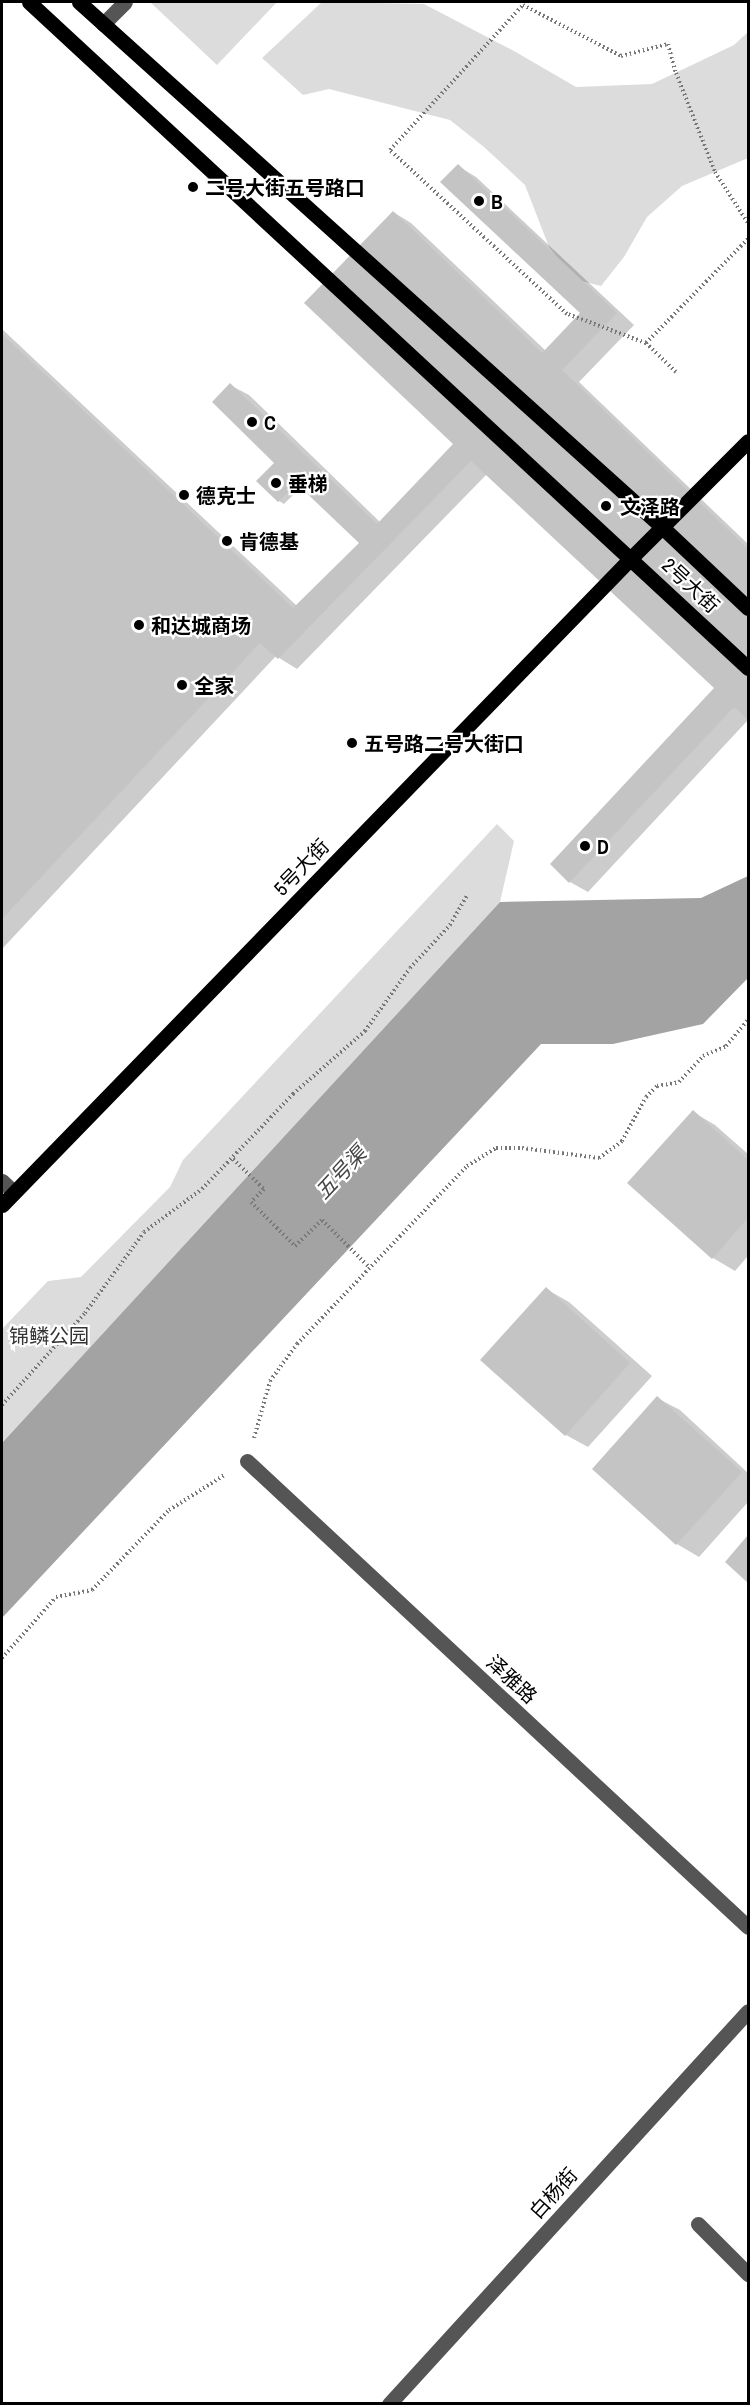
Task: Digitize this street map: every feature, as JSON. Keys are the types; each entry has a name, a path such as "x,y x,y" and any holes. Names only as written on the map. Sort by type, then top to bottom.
{"main road":[{"name":"2号大街","path":"29,2 748,668"},
{"path":"79,2 662,527 748,608"},
{"path":"631,558 748,441"},
{"name":"5号大街","path":"2,1206 631,558"}],"street":[{"path":"103,24 125,2"},
{"path":"2,1181 14,1192"},
{"name":"泽雅路","path":"247,1461 748,1927"},
{"name":"白杨街","path":"389,2403 748,2011"},
{"path":"698,2224 748,2274"}],"path":[{"path":"676,372 646,343 567,314 390,150 523,5 621,56 668,44 676,73 715,172 748,223"},
{"path":"646,343 748,239"},
{"path":"2,1405 86,1313 144,1232 202,1189 293,1094 364,1031 410,968 450,926 466,896"},
{"path":"2,1658 56,1597 92,1590 169,1510 247,1461 270,1381 297,1344 368,1266 467,1166 496,1148 522,1148 599,1158 622,1141 646,1097 657,1086 679,1082 703,1056 726,1046 748,1020"},
{"path":"233,1159 264,1189 251,1202 295,1246 322,1220 368,1266"}],"green space":[{"path":"150,2 277,2 217,65"},
{"path":"322,2 424,4 514,51 576,87 652,84 734,45 748,32 748,158 682,186 647,217 624,257 601,286 574,279 549,247 525,185 484,147 450,120 329,89 303,95 262,58"},
{"name":"锦鳞公园","path":"497,824 514,841 500,902 2,1443 2,1329 48,1281 81,1277 170,1187 183,1160"}],"water":[{"name":"五号渠","path":"748,876 748,978 703,1024 613,1044 541,1044 2,1618 2,1443 500,902 701,898"}],"building":[{"path":"458,164 617,313 562,370 748,549 748,720 734,707 569,883 550,864 714,688 471,461 278,659 260,643 2,919 2,334 293,608 359,543 297,484 278,502 256,481 274,463 212,402 230,383 377,524 453,444 304,303 393,211 542,353 580,313 440,182"},
{"path":"693,1110 748,1160 748,1218 712,1259 627,1183"},
{"path":"546,1287 630,1363 565,1436 480,1360"},
{"path":"657,1396 742,1472 676,1545 592,1469"},
{"path":"748,1535 748,1583 725,1562"}],"place":[{"name":"二号大街五号路口","path":"193,187"},
{"name":"B","path":"479,201"},
{"name":"C","path":"252,422"},
{"name":"垂梯","path":"276,483"},
{"name":"德克士","path":"184,495"},
{"name":"文泽路","path":"606,506"},
{"name":"肯德基","path":"227,541"},
{"name":"和达城商场","path":"139,625"},
{"name":"全家","path":"182,685"},
{"name":"五号路二号大街口","path":"352,743"},
{"name":"D","path":"585,846"}]}
